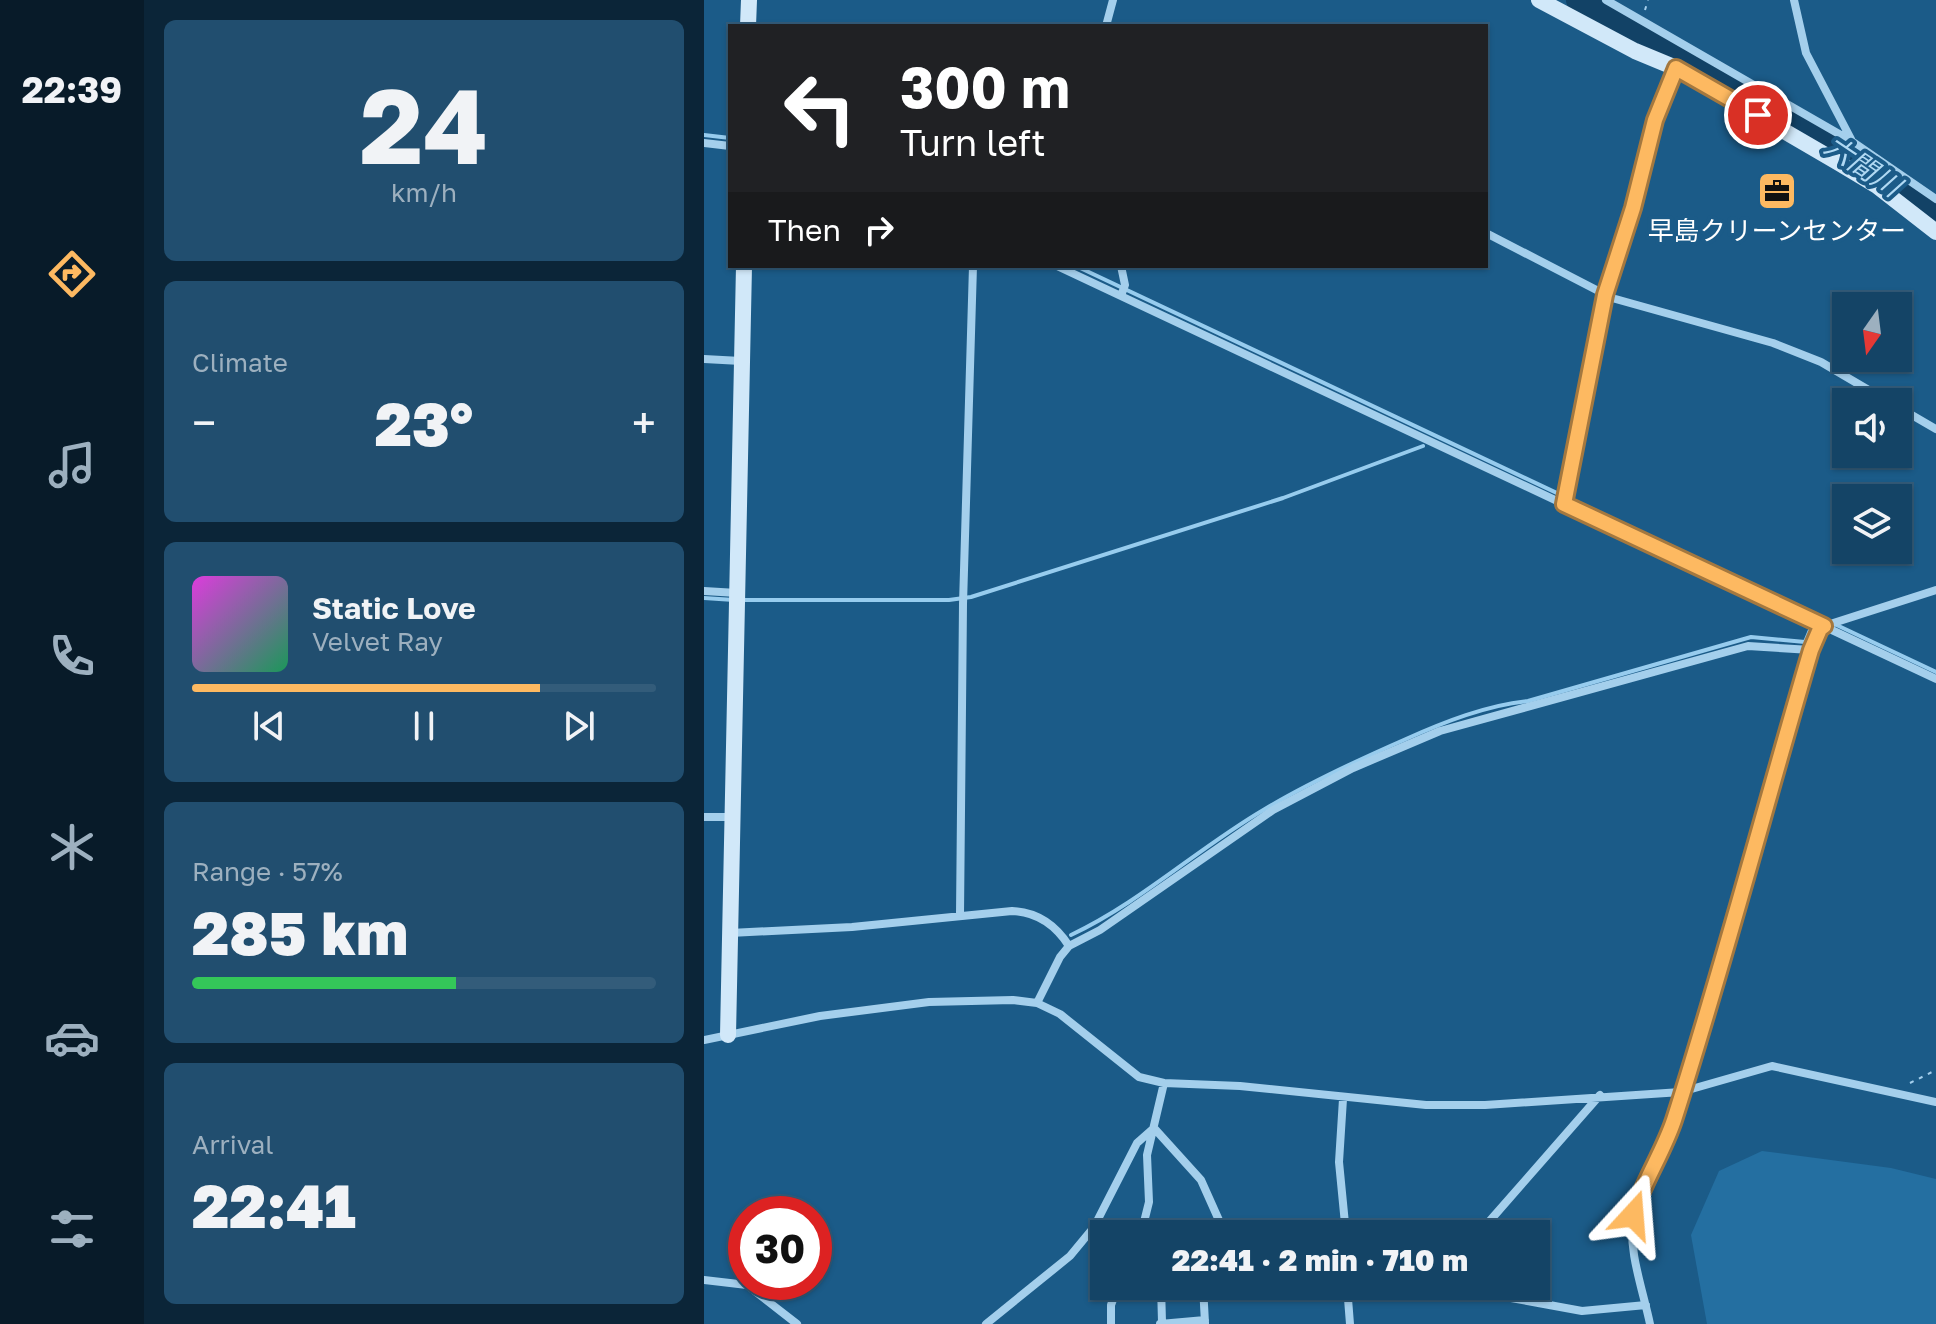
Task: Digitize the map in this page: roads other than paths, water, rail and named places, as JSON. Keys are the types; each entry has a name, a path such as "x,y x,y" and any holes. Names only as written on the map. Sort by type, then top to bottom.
{"street":[{"path":"748,24 749,0"},
{"path":"1107,24 1113,0"},
{"path":"1539,0 1635,51 1676,68 1841,160 1936,232"},
{"path":"1606,0 1852,144 1936,199"},
{"path":"1794,0 1806,53 1852,144"},
{"path":"1566,499 1605,295 1633,208 1655,120 1676,68"},
{"path":"704,143 728,146"},
{"path":"1488,234 1605,295 1773,343 1821,362 1865,388"},
{"path":"728,1035 744,268"},
{"path":"960,915 963,604 973,268"},
{"path":"1062,268 1123,291 1566,499 1936,679"},
{"path":"1121,268 1123,291"},
{"path":"704,359 742,361"},
{"path":"1912,415 1936,429"},
{"path":"1650,1324 1632,1240 1633,1215 1642,1185 1673,1123 1728,950 1811,650 1820,629 1936,590"},
{"path":"704,591 738,597"},
{"path":"1037,1003 1069,946 1100,930 1273,810 1353,768 1440,731 1748,646 1811,650"},
{"path":"704,817 731,817"},
{"path":"730,933 852,927 960,915 1030,912 1062,935 1069,946"},
{"path":"704,1040 820,1016 929,1002 998,999 1037,1003 1060,1014 1139,1077 1164,1083 1240,1086 1343,1099 1426,1105 1485,1105 1681,1092 1772,1066 1936,1102"},
{"path":"1144,1220 1149,1202 1145,1170 1164,1083"},
{"path":"1488,1220 1600,1095"},
{"path":"1343,1099 1339,1162 1345,1220"},
{"path":"1154,1128 1201,1180 1219,1220"},
{"path":"986,1324 1070,1256 1094,1227 1137,1143 1154,1128"},
{"path":"704,1280 747,1285 797,1324"},
{"path":"1111,1324 1113,1300"},
{"path":"1161,1300 1161,1323 1205,1322 1204,1300"},
{"path":"1348,1300 1350,1324"},
{"path":"1518,1300 1582,1311 1646,1305"}],"waterway":[{"name":"六間川","path":"1578,0 1851,154 1936,217"},
{"path":"704,135 728,138"},
{"path":"1080,268 1936,672"},
{"path":"742,600 949,600 971,597 1283,498 1423,446"},
{"path":"704,598 734,600"},
{"path":"1071,935 1121,907 1240,824 1282,799 1435,726 1481,710 1528,701 1751,637 1805,642 1810,630"}],"place":[{"name":"早島クリーンセンター","path":"1777,191"}]}
